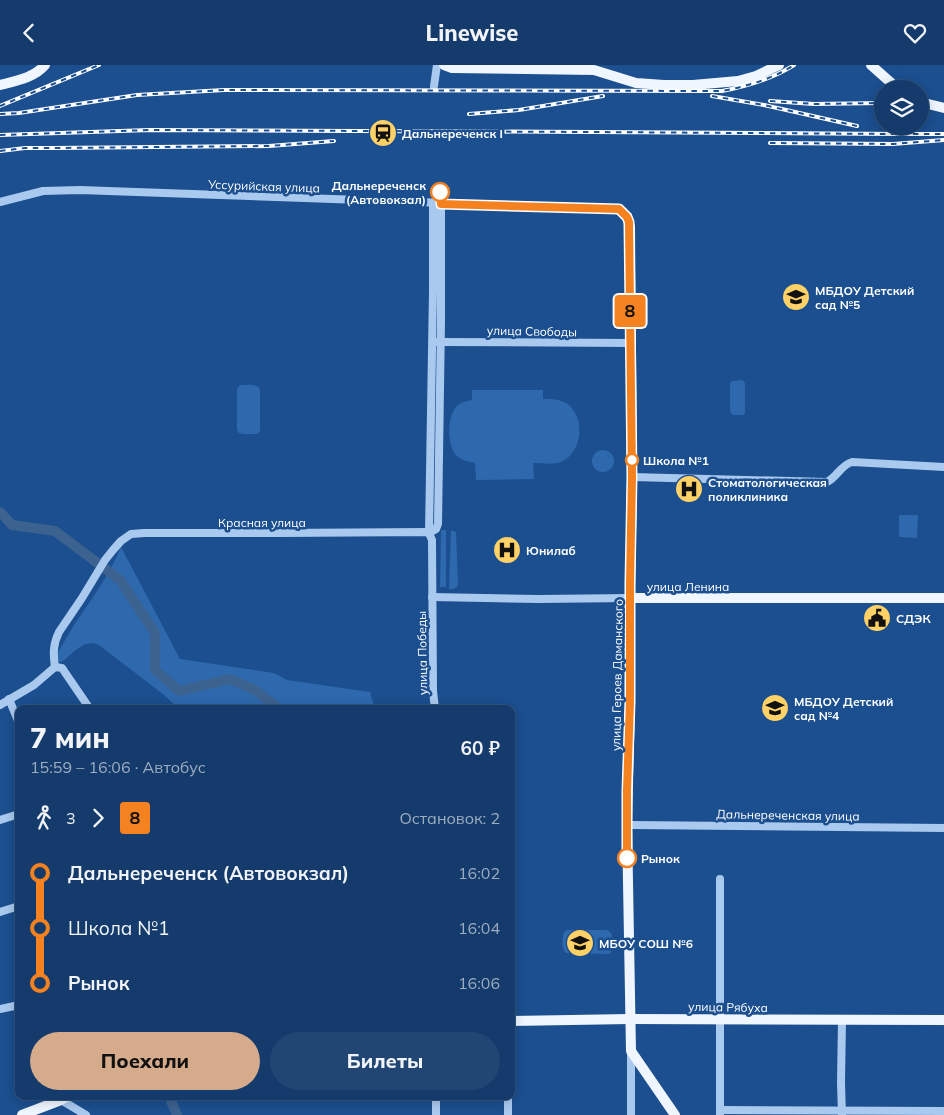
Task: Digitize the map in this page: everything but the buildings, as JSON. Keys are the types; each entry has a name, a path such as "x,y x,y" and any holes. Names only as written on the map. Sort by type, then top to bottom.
{"main road":[{"path":"0,85 36,73 45,65"},
{"path":"444,65 452,68 594,70 636,83 664,85 693,85 738,81 756,76 779,65"},
{"path":"871,65 883,69 891,80"},
{"path":"929,104 944,108"},
{"name":"улица Героев Даманского","path":"619,209 627,217 630,227 632,477 627,817 631,1051"},
{"name":"улица Ленина","path":"630,598 944,598"},
{"name":"улица Рябуха","path":"515,1021 630,1019 944,1021"},
{"path":"631,1051 675,1115"},
{"path":"22,1115 59,1100"}],"street":[{"path":"434,86 437,65"},
{"name":"Уссурийская улица","path":"0,202 43,191 80,190 619,209"},
{"name":"улица Победы","path":"435,705 432,540 430,533 437,342 437,203"},
{"name":"улица Свободы","path":"437,342 631,343"},
{"path":"632,477 827,482 845,465 852,462 944,467"},
{"name":"Красная улица","path":"55,667 53,657 56,638 105,560 121,541 131,534 430,533"},
{"name":"улица Ленина","path":"432,597 630,598"},
{"path":"0,705 34,685 55,667 62,668 87,705"},
{"path":"9,699 15,713"},
{"path":"0,820 15,816"},
{"name":"Дальнереченская улица","path":"631,825 944,828"},
{"path":"720,879 720,1112 842,1113 944,1111"},
{"path":"0,912 15,907"},
{"path":"0,1009 15,1006"},
{"path":"842,1020 842,1113"},
{"name":"улица Героев Даманского","path":"631,1051 632,1115"},
{"path":"67,1100 86,1115"},
{"path":"436,1100 436,1115"},
{"path":"508,1100 508,1115"}],"shaded area":[{"path":"742,380 745,383 745,413 743,415 733,415 730,412 730,383"},
{"path":"240,385 254,385 260,389 260,431 257,434 243,434 237,430 237,389"},
{"path":"472,390 543,390 543,399 558,400 566,403 577,416 579,425 578,443 574,451 558,463 533,463 534,479 476,480 475,463 462,459 455,454 449,436 451,416 454,410 460,404 472,400"},
{"path":"603,450 611,453 614,461 611,469 603,472 595,469 592,461 595,453"},
{"path":"899,515 918,515 917,538 899,537"},
{"path":"441,530 446,530 446,587 440,587"},
{"path":"451,530 456,532 458,583 457,587 449,589"},
{"path":"121,547 180,659 274,673 287,680 370,692 374,705 175,705 94,643 84,645 63,661 57,661 56,656 58,652"},
{"path":"567,930 607,930 612,935 611,953 566,953 563,949 562,940 564,932"}],"waterway":[{"path":"0,512 12,525 55,531 120,580 155,633 155,670 179,691 230,679 255,690 274,705"},
{"path":"171,1100 177,1115"}],"railway":[{"path":"0,106 99,65"},
{"path":"0,114 19,113 137,95 224,90 722,91 760,81 794,65"},
{"path":"469,114 519,110 603,96"},
{"path":"712,96 764,105 857,126"},
{"path":"770,101 814,104 874,103"},
{"path":"0,135 150,130 944,134"},
{"path":"770,143 893,144 944,140"},
{"path":"0,151 25,148 269,146 334,141"}],"bus line":[{"name":"8","path":"440,192 441,204 619,209 629,222 632,477 627,858"}],"place":[{"name":"Дальнереченск I","path":"383,133"},
{"name":"Дальнереченск (Автовокзал)","path":"440,192"},
{"name":"МБДОУ Детский сад №5","path":"796,297"},
{"name":"Школа №1","path":"632,460"},
{"name":"Стоматологическая поликлиника","path":"689,489"},
{"name":"Юнилаб","path":"507,550"},
{"name":"СДЭК","path":"877,618"},
{"name":"МБДОУ Детский сад №4","path":"775,708"},
{"name":"Рынок","path":"627,858"},
{"name":"МБОУ СОШ №6","path":"580,943"}]}
